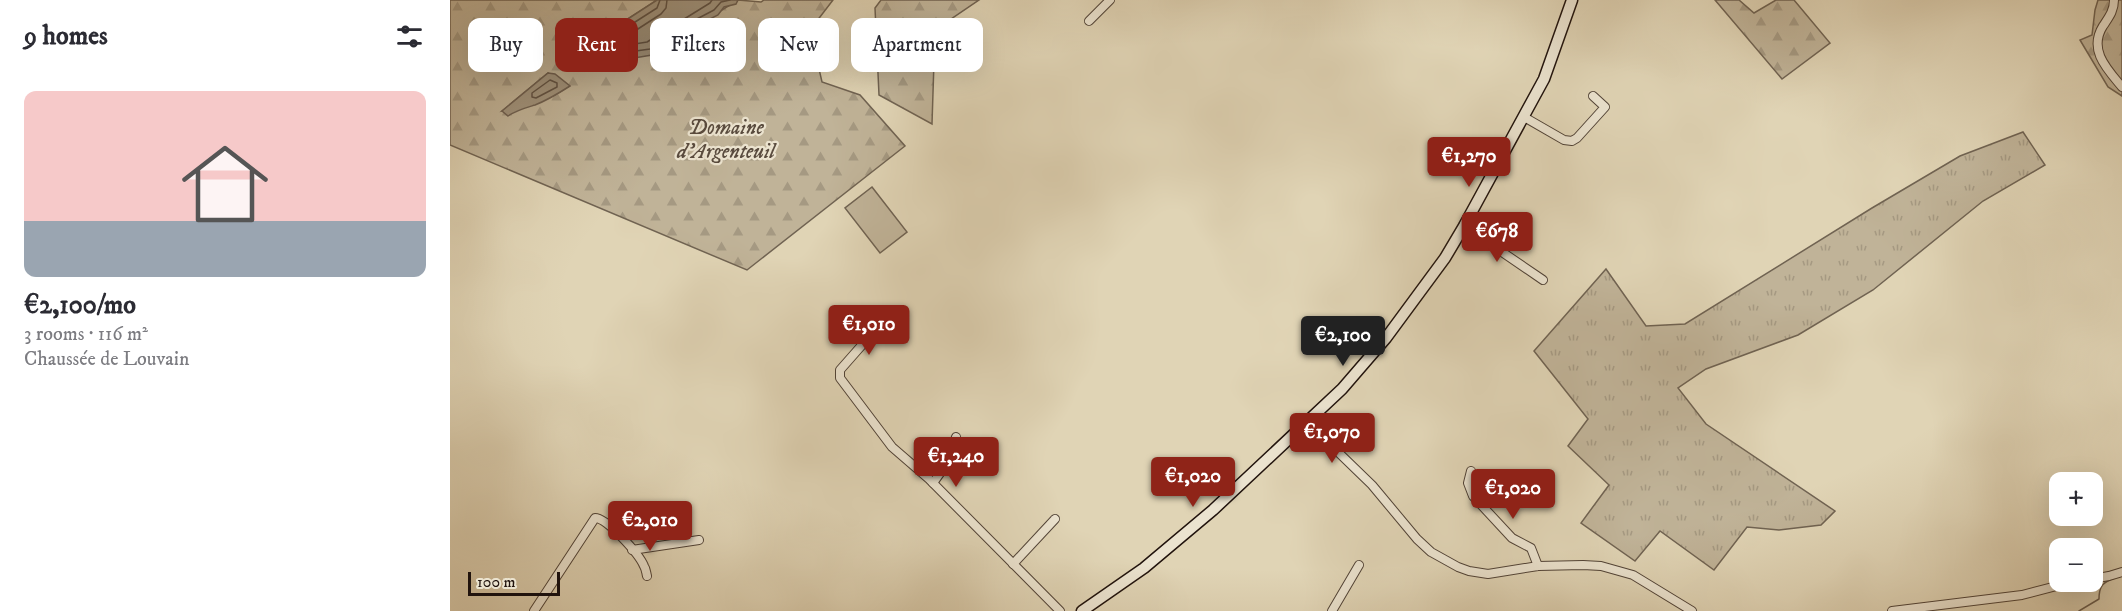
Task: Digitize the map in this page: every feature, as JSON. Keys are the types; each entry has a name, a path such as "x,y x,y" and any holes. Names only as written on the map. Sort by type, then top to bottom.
{"main road":[{"path":"1082,611 1144,568 1213,510 1342,389 1386,338 1445,258 1524,117 1554,57 1572,0"}],"street":[{"path":"1089,21 1110,0"},
{"path":"2114,0 2112,12 2098,35 2097,45 2104,63 2122,87"},
{"path":"1524,117 1564,140 1572,141 1605,107 1593,96"},
{"path":"1464,226 1543,280"},
{"path":"877,328 840,370 839,375 892,447 933,483 1060,611"},
{"path":"1307,422 1372,484 1404,526 1431,552 1458,567 1478,573 1498,573 1538,566 1592,565 1626,572 1646,581 1692,611"},
{"path":"933,483 948,462 956,437"},
{"path":"1471,471 1468,483 1473,496 1512,538 1531,548 1538,566"},
{"path":"534,611 595,518 602,519 612,527 644,565 647,576"},
{"path":"1013,564 1055,519"},
{"path":"632,550 699,540"},
{"path":"1332,611 1359,565"},
{"path":"2103,577 2122,572"},
{"path":"1892,611 2022,595 2049,588"}],"green space":[{"name":"Domaine d'Argenteuil","path":"450,0 657,0 629,18 555,18 555,72 638,72 638,28 650,28 650,72 746,72 746,18 709,18 738,0 761,2 764,0 833,0 819,18 758,18 758,72 820,72 822,82 860,95 905,146 747,270 450,145","holes":["548,73 569,86 554,96 520,108 502,111"]},
{"path":"881,0 979,0 953,18 875,18 875,8"},
{"path":"1715,0 1739,0 1754,13 1776,0 1794,0 1830,43 1782,79"},
{"path":"2098,0 2122,0 2122,96 2108,87 2080,40 2092,35"},
{"path":"878,72 934,72 932,124 879,95"},
{"path":"2023,132 2045,165 1983,201 1873,290 1798,335 1706,369 1678,388 1706,424 1835,511 1821,525 1779,530 1747,527 1714,570 1660,531 1635,561 1581,523 1609,485 1568,446 1588,419 1534,351 1606,269 1646,326 1685,324 1960,156"},
{"path":"872,187 907,232 880,253 845,208"}],"water":[{"path":"657,0 738,0 736,4 724,7 718,15 712,18 650,18 650,55 638,57 638,18 629,18"},
{"path":"548,73 555,74 570,86 544,101 508,116 502,111"}],"waterway":[{"path":"2079,611 2099,599 2102,585 2115,578"}]}
